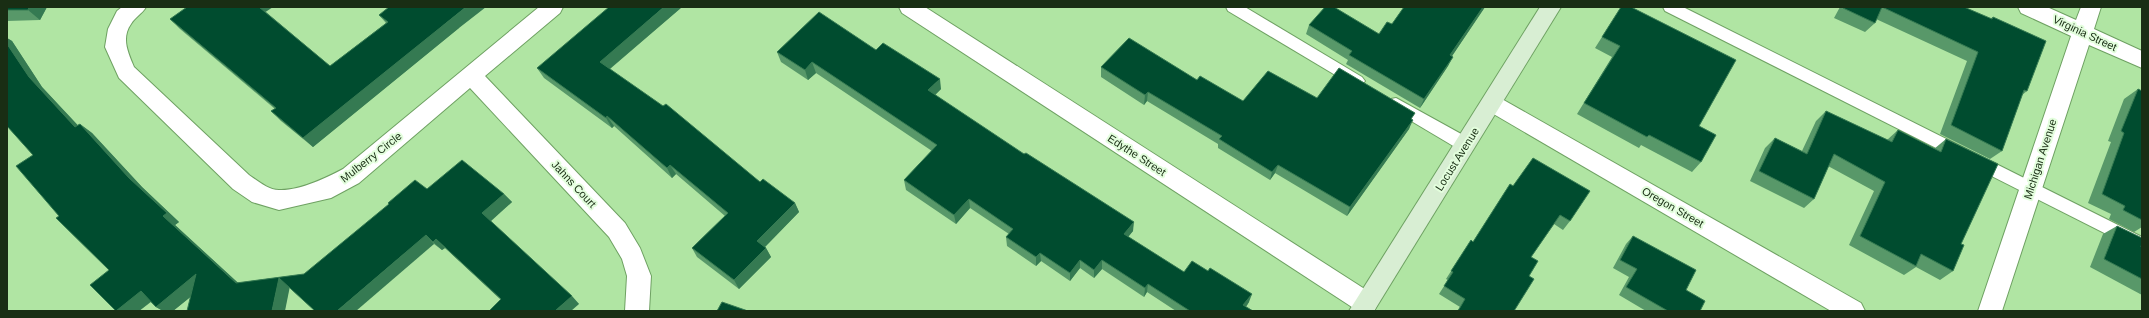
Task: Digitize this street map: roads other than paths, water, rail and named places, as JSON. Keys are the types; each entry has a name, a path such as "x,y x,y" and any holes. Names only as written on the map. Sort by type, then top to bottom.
{"street":[{"name":"Mulberry Circle","path":"136,7 124,17 118,29 115,47 126,72 241,182 260,194 279,200 323,191 350,176 553,7"},
{"name":"Edythe Street","path":"909,7 1364,307"},
{"name":"Locust Avenue","path":"1364,307 1551,7"},
{"name":"Virginia Street","path":"2028,7 2142,60"},
{"name":"Michigan Avenue","path":"1990,311 2091,7"},
{"name":"Jahns Court","path":"471,75 617,230 632,255 639,276 637,311"},
{"name":"Oregon Street","path":"1492,103 1853,311"}],"lane":[{"path":"1233,7 1370,88"},
{"path":"1670,7 2142,245"},
{"path":"1383,96 1466,144"}]}
